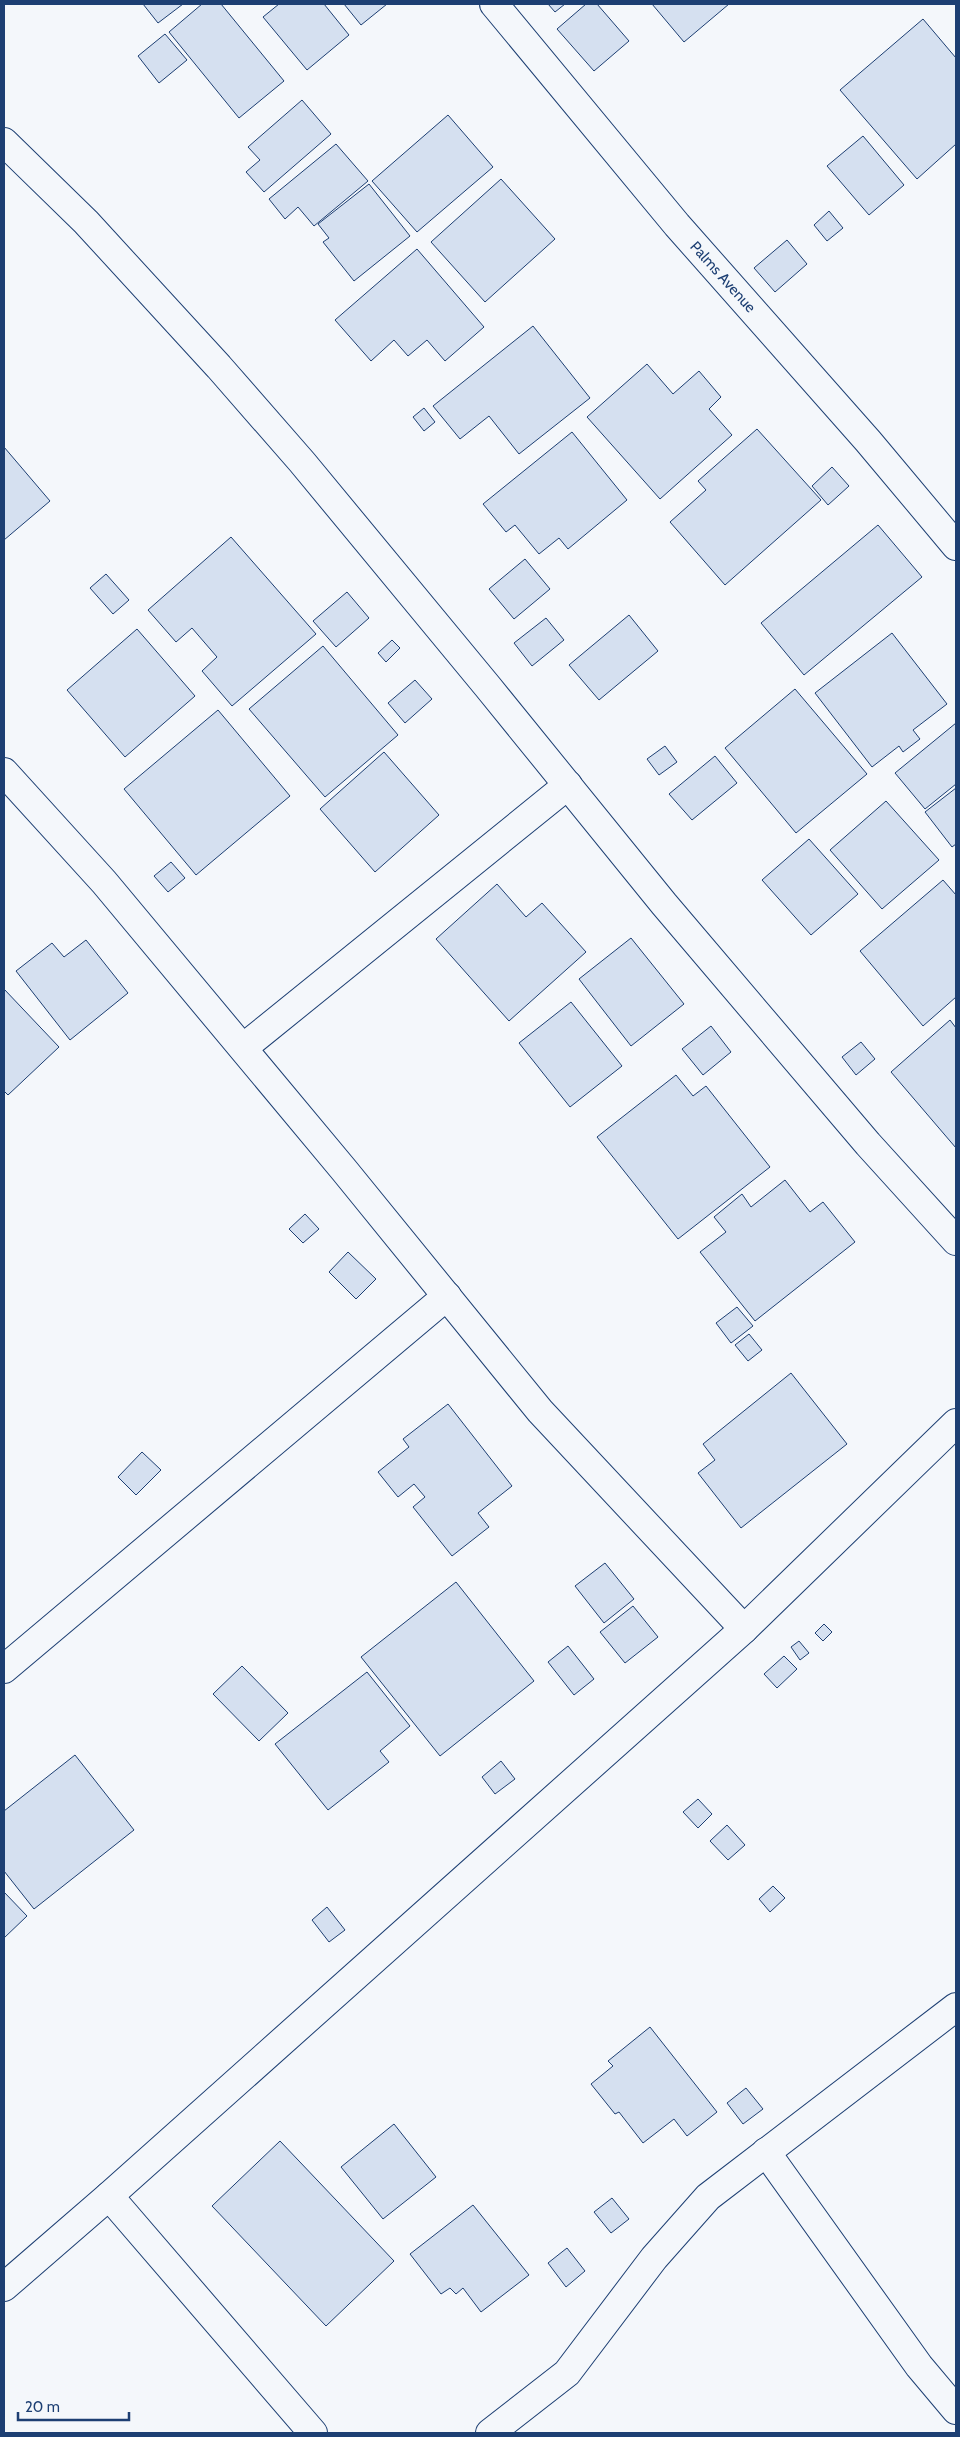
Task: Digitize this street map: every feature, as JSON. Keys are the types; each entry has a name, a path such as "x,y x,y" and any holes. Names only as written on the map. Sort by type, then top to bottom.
{"street":[{"name":"Palms Avenue","path":"494,4 677,225 868,441 956,546"},
{"path":"4,142 86,222 220,367 302,462 702,949 868,1144 956,1241"},
{"path":"4,772 104,882 243,1048 540,1411 744,1629"},
{"path":"243,1048 568,785"},
{"path":"4,1669 447,1296"},
{"path":"4,2287 109,2196 744,1629 956,1424"},
{"path":"490,2433 567,2373 654,2258 702,2203 956,2007"},
{"path":"766,2152 919,2366 956,2410"},
{"path":"109,2196 313,2433"}],"building":[{"path":"143,4 183,4 158,23"},
{"path":"202,4 221,4 284,81 239,118 169,32"},
{"path":"279,4 324,4 349,35 307,70 263,17"},
{"path":"344,4 387,4 361,25"},
{"path":"548,4 565,4 555,12"},
{"path":"586,4 597,4 629,41 594,71 557,29"},
{"path":"652,4 729,4 684,42"},
{"path":"923,19 956,58 956,144 917,179 840,90"},
{"path":"165,34 187,60 159,83 138,56"},
{"path":"302,100 331,134 264,192 246,172 260,160 248,147"},
{"path":"448,115 493,167 417,232 372,181"},
{"path":"863,136 904,185 869,215 827,166"},
{"path":"336,144 368,181 314,226 298,207 285,219 269,199"},
{"path":"501,179 555,239 485,302 431,242"},
{"path":"369,184 410,236 354,281 323,242 329,238 318,224"},
{"path":"829,211 843,228 827,241 814,225"},
{"path":"787,240 807,264 775,292 754,268"},
{"path":"417,249 484,327 445,361 427,340 408,356 394,340 371,361 335,320"},
{"path":"533,326 590,398 519,454 489,416 460,439 433,406"},
{"path":"647,364 673,394 699,371 721,397 709,409 732,435 660,499 587,417"},
{"path":"424,408 435,422 424,431 413,417"},
{"path":"757,429 821,500 725,585 670,522 706,490 698,481"},
{"path":"572,432 627,500 568,549 559,538 539,554 515,525 506,532 483,504"},
{"path":"4,447 50,501 4,540"},
{"path":"832,467 849,486 828,505 812,486"},
{"path":"878,525 922,577 804,675 761,623"},
{"path":"231,537 316,634 232,706 202,671 217,657 192,628 176,642 148,610"},
{"path":"525,559 550,589 514,619 489,589"},
{"path":"106,574 129,600 113,614 90,588"},
{"path":"347,592 369,618 336,647 313,621"},
{"path":"629,615 658,651 599,700 569,665"},
{"path":"546,618 564,640 532,666 514,643"},
{"path":"137,629 195,696 125,757 67,690"},
{"path":"892,633 947,704 913,730 920,739 903,752 899,746 872,767 815,693"},
{"path":"392,640 400,648 386,662 378,653"},
{"path":"323,646 398,735 325,797 249,709"},
{"path":"415,680 432,699 405,723 388,703"},
{"path":"795,689 867,774 796,833 725,748"},
{"path":"218,710 290,796 196,875 124,789"},
{"path":"956,723 956,784 925,809 895,773"},
{"path":"665,746 677,762 659,775 647,759"},
{"path":"384,752 439,815 375,872 320,809"},
{"path":"715,756 737,783 692,820 669,794"},
{"path":"956,788 956,844 952,847 925,812"},
{"path":"886,801 939,860 882,909 830,850"},
{"path":"809,839 858,894 811,935 762,880"},
{"path":"171,862 185,878 168,892 154,876"},
{"path":"943,880 956,895 956,997 923,1026 860,951"},
{"path":"497,884 526,917 542,903 586,952 509,1021 436,939"},
{"path":"631,938 684,1004 631,1046 579,979"},
{"path":"86,940 128,993 70,1040 16,971 52,943 64,957"},
{"path":"4,989 59,1047 8,1095 4,1091"},
{"path":"571,1002 622,1066 570,1107 519,1043"},
{"path":"950,1020 956,1028 956,1148 891,1072"},
{"path":"711,1026 731,1052 703,1075 682,1049"},
{"path":"861,1042 875,1059 856,1075 842,1057"},
{"path":"676,1075 693,1096 706,1086 770,1167 678,1239 597,1137"},
{"path":"785,1180 810,1212 823,1202 855,1242 755,1321 700,1252 726,1232 714,1217 742,1194 751,1207"},
{"path":"305,1214 319,1229 303,1243 289,1229"},
{"path":"348,1252 376,1279 356,1299 329,1272"},
{"path":"737,1307 753,1326 731,1343 716,1323"},
{"path":"749,1334 762,1350 748,1361 735,1345"},
{"path":"791,1373 847,1444 741,1528 698,1473 715,1460 703,1444"},
{"path":"448,1404 512,1486 478,1513 489,1527 452,1556 413,1507 425,1497 414,1484 398,1497 378,1472 409,1447 403,1439"},
{"path":"142,1452 161,1470 136,1495 118,1477"},
{"path":"605,1563 634,1599 604,1623 575,1586"},
{"path":"456,1582 534,1681 440,1756 361,1657"},
{"path":"633,1606 658,1637 625,1663 600,1632"},
{"path":"824,1624 832,1632 823,1641 815,1633"},
{"path":"799,1641 809,1653 800,1660 791,1647"},
{"path":"568,1646 594,1679 574,1695 548,1662"},
{"path":"784,1656 797,1669 777,1688 764,1674"},
{"path":"242,1666 288,1713 259,1741 213,1694"},
{"path":"367,1672 410,1726 380,1751 389,1762 328,1810 275,1744"},
{"path":"75,1755 134,1830 34,1909 4,1871 4,1811"},
{"path":"501,1761 515,1779 495,1794 482,1777"},
{"path":"698,1799 712,1814 698,1828 683,1812"},
{"path":"727,1825 745,1845 728,1860 710,1841"},
{"path":"773,1886 785,1898 770,1912 759,1899"},
{"path":"4,1892 27,1916 4,1938"},
{"path":"327,1907 345,1930 329,1942 312,1920"},
{"path":"650,2027 717,2112 687,2136 674,2119 643,2143 619,2112 615,2114 591,2084 613,2066 608,2061"},
{"path":"746,2088 763,2109 743,2124 727,2103"},
{"path":"394,2124 436,2177 383,2219 341,2167"},
{"path":"280,2141 394,2261 326,2326 212,2206"},
{"path":"612,2198 629,2219 611,2233 594,2212"},
{"path":"473,2205 529,2275 481,2312 463,2288 456,2294 450,2288 441,2294 410,2254"},
{"path":"567,2248 585,2271 566,2287 548,2263"}]}
